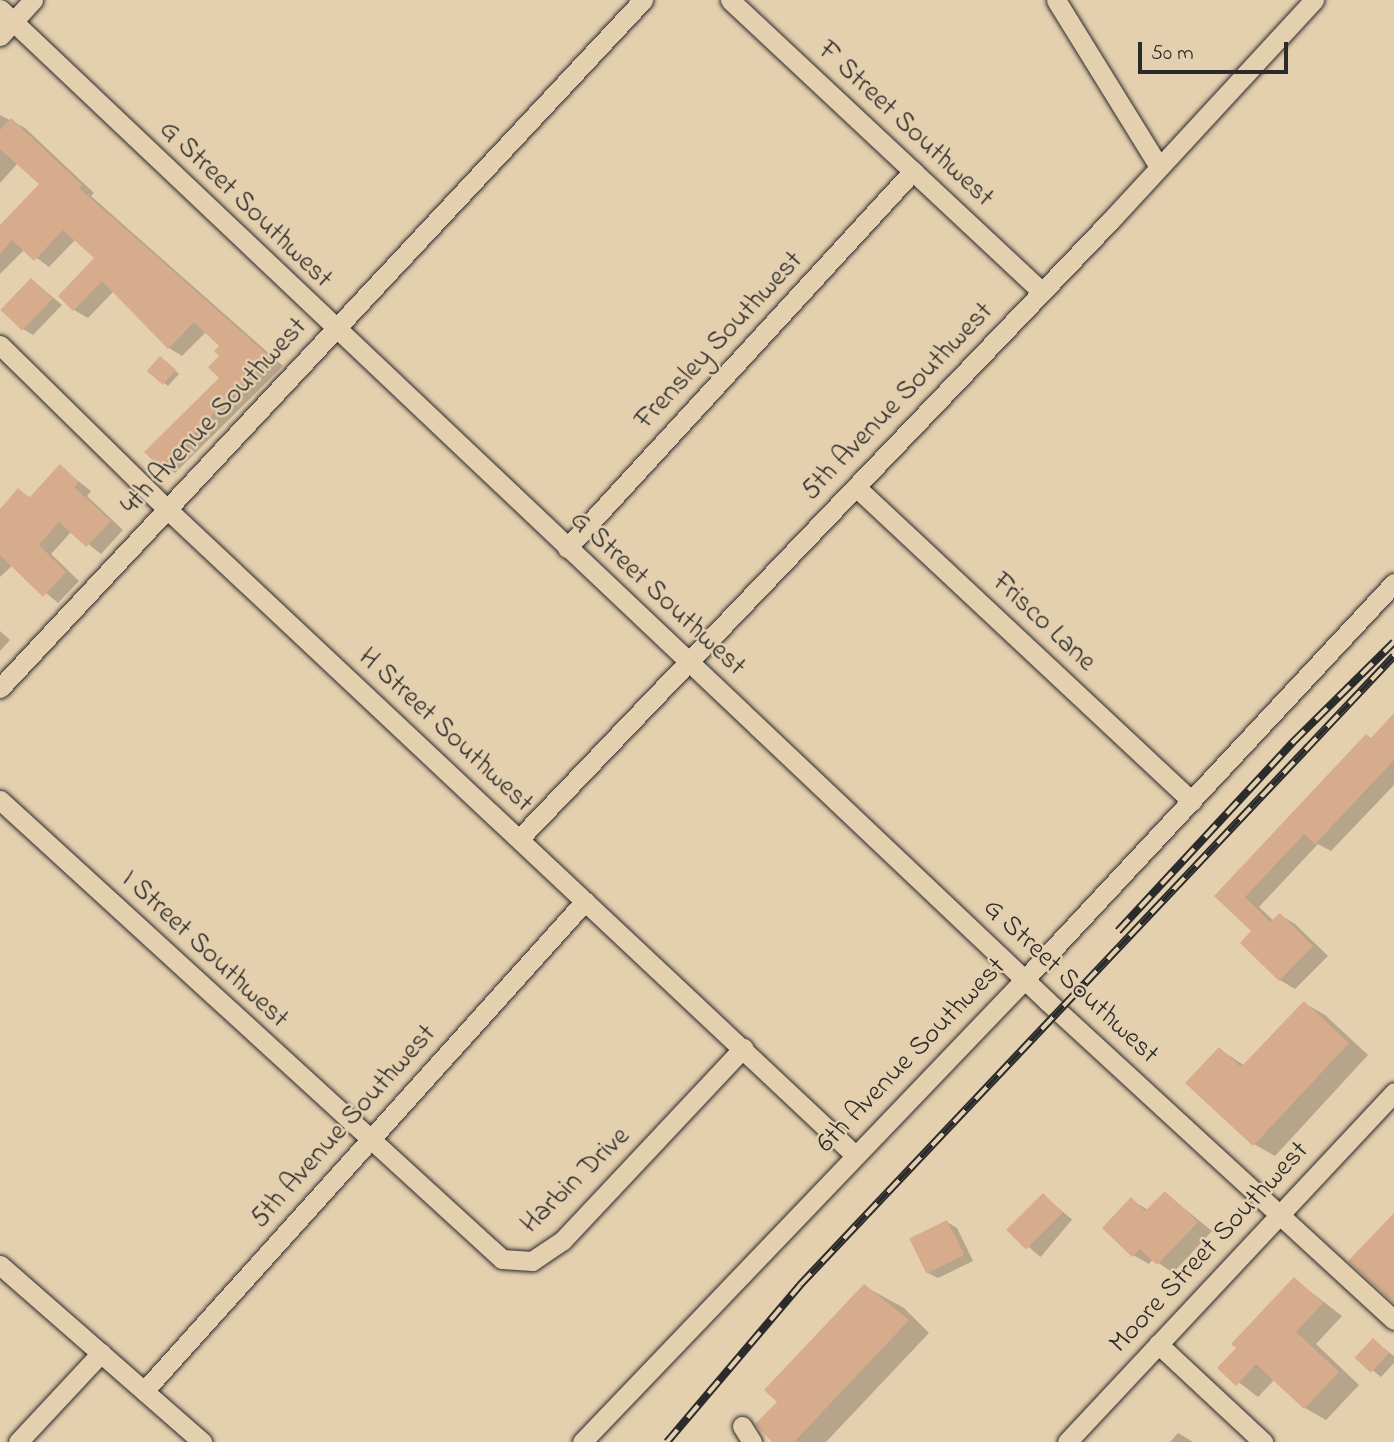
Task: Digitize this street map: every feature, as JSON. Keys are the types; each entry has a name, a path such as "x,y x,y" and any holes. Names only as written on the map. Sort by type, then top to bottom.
{"street":[{"path":"4,22 33,0"},
{"name":"4th Avenue Southwest","path":"0,688 643,0"},
{"name":"F Street Southwest","path":"730,0 1042,292"},
{"path":"1056,0 1159,167"},
{"name":"5th Avenue Southwest","path":"519,839 1042,292 1314,0"},
{"name":"G Street Southwest","path":"4,22 1394,1320"},
{"name":"Frensley Southwest","path":"567,548 914,172"},
{"name":"H Street Southwest","path":"0,345 167,509 855,1155"},
{"name":"Frisco Lane","path":"856,487 1192,800"},
{"name":"6th Avenue Southwest","path":"582,1442 1026,978 1394,583"},
{"name":"I Street Southwest","path":"0,800 369,1140"},
{"name":"5th Avenue Southwest","path":"144,1391 585,901"},
{"name":"Harbin Drive","path":"369,1140 502,1259 532,1261 562,1241 743,1048"},
{"name":"Moore Street Southwest","path":"1067,1442 1393,1096"},
{"path":"0,1265 202,1442"},
{"path":"1158,1344 1263,1442"},
{"path":"18,1442 101,1353"}],"building":[{"path":"11,118 82,185 79,188 270,357 160,467 144,452 219,378 208,367 219,356 214,351 219,346 194,322 168,349 102,281 73,311 58,296 94,258 63,230 34,261 12,240 0,254 0,225 39,184 0,149 0,130"},
{"path":"31,278 53,299 22,330 0,310"},
{"path":"160,356 176,370 163,385 147,371"},
{"path":"60,464 79,482 74,487 111,521 86,547 59,522 39,545 66,572 43,597 0,555 0,509 18,488 29,498"},
{"path":"1394,713 1394,760 1315,844 1304,834 1245,897 1270,922 1280,913 1313,946 1279,981 1240,943 1251,931 1214,896 1366,734 1371,738"},
{"path":"1304,1001 1349,1043 1253,1146 1185,1083 1219,1047 1241,1067"},
{"path":"1165,1191 1198,1222 1157,1265 1140,1249 1132,1257 1102,1228 1131,1197 1145,1211"},
{"path":"1043,1193 1063,1213 1026,1250 1006,1230"},
{"path":"1394,1213 1394,1303 1348,1261"},
{"path":"947,1220 964,1255 926,1273 909,1238"},
{"path":"1294,1277 1323,1303 1296,1332 1339,1372 1304,1409 1256,1364 1236,1386 1217,1368 1236,1348 1231,1344"},
{"path":"864,1284 909,1320 794,1442 772,1442 755,1424 777,1402 764,1390"},
{"path":"1373,1338 1389,1353 1371,1373 1355,1358"}],"railway":[{"path":"1118,931 1293,742 1394,642"},
{"path":"667,1442 800,1285 1394,656"}]}
